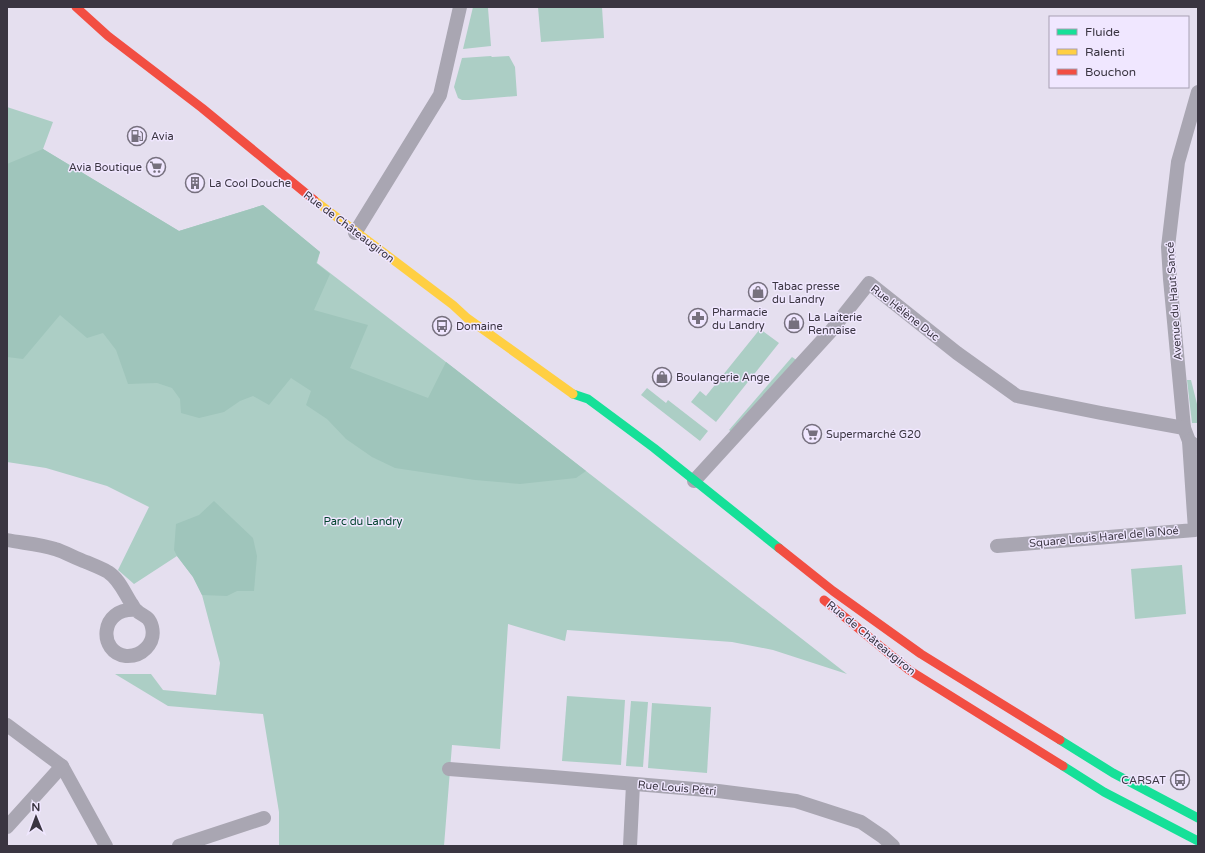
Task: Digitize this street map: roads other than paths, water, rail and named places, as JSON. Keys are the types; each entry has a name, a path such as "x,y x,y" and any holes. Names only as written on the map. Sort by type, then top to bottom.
{"main road":[{"name":"Rue de Châteaugiron","path":"76,7 108,36 202,108 355,233 444,298 467,318 573,394 588,399 654,448 833,591 920,654 1113,773 1198,818"},
{"name":"Rue de Châteaugiron","path":"573,394 578,405"},
{"name":"Rue de Châteaugiron","path":"817,595 909,670 1104,792 1198,841"}],"street":[{"path":"355,233 440,95 460,7"},
{"name":"Avenue du Haut Sancé","path":"1192,439 1170,279 1168,247 1178,162 1198,92"},
{"name":"Rue Hélène Duc","path":"694,481 830,332 869,283 957,353 1017,396 1093,412 1192,439"},
{"name":"Square Louis Harel de la Noé","path":"997,546 1194,530 1192,439"},
{"path":"7,540 54,548 106,571 116,578 136,610"},
{"path":"7,725 62,766 106,846"},
{"path":"7,828 62,766"},
{"name":"Rue Louis Pétri","path":"449,769 718,791 796,801 861,822 893,846"},
{"path":"630,846 633,784"},
{"path":"179,846 264,818"}],"place":[{"name":"Avia","path":"137,136"},
{"name":"Avia Boutique","path":"156,167"},
{"name":"La Cool Douche","path":"195,183"},
{"name":"Tabac presse du Landry","path":"758,292"},
{"name":"Pharmacie du Landry","path":"698,318"},
{"name":"La Laiterie Rennaise","path":"794,323"},
{"name":"Domaine","path":"442,326"},
{"name":"Boulangerie Ange","path":"662,377"},
{"name":"Supermarché G20","path":"812,434"},
{"name":"CARSAT","path":"1180,780"}],"park label":[{"name":"Parc du Landry","path":"363,521"}]}
